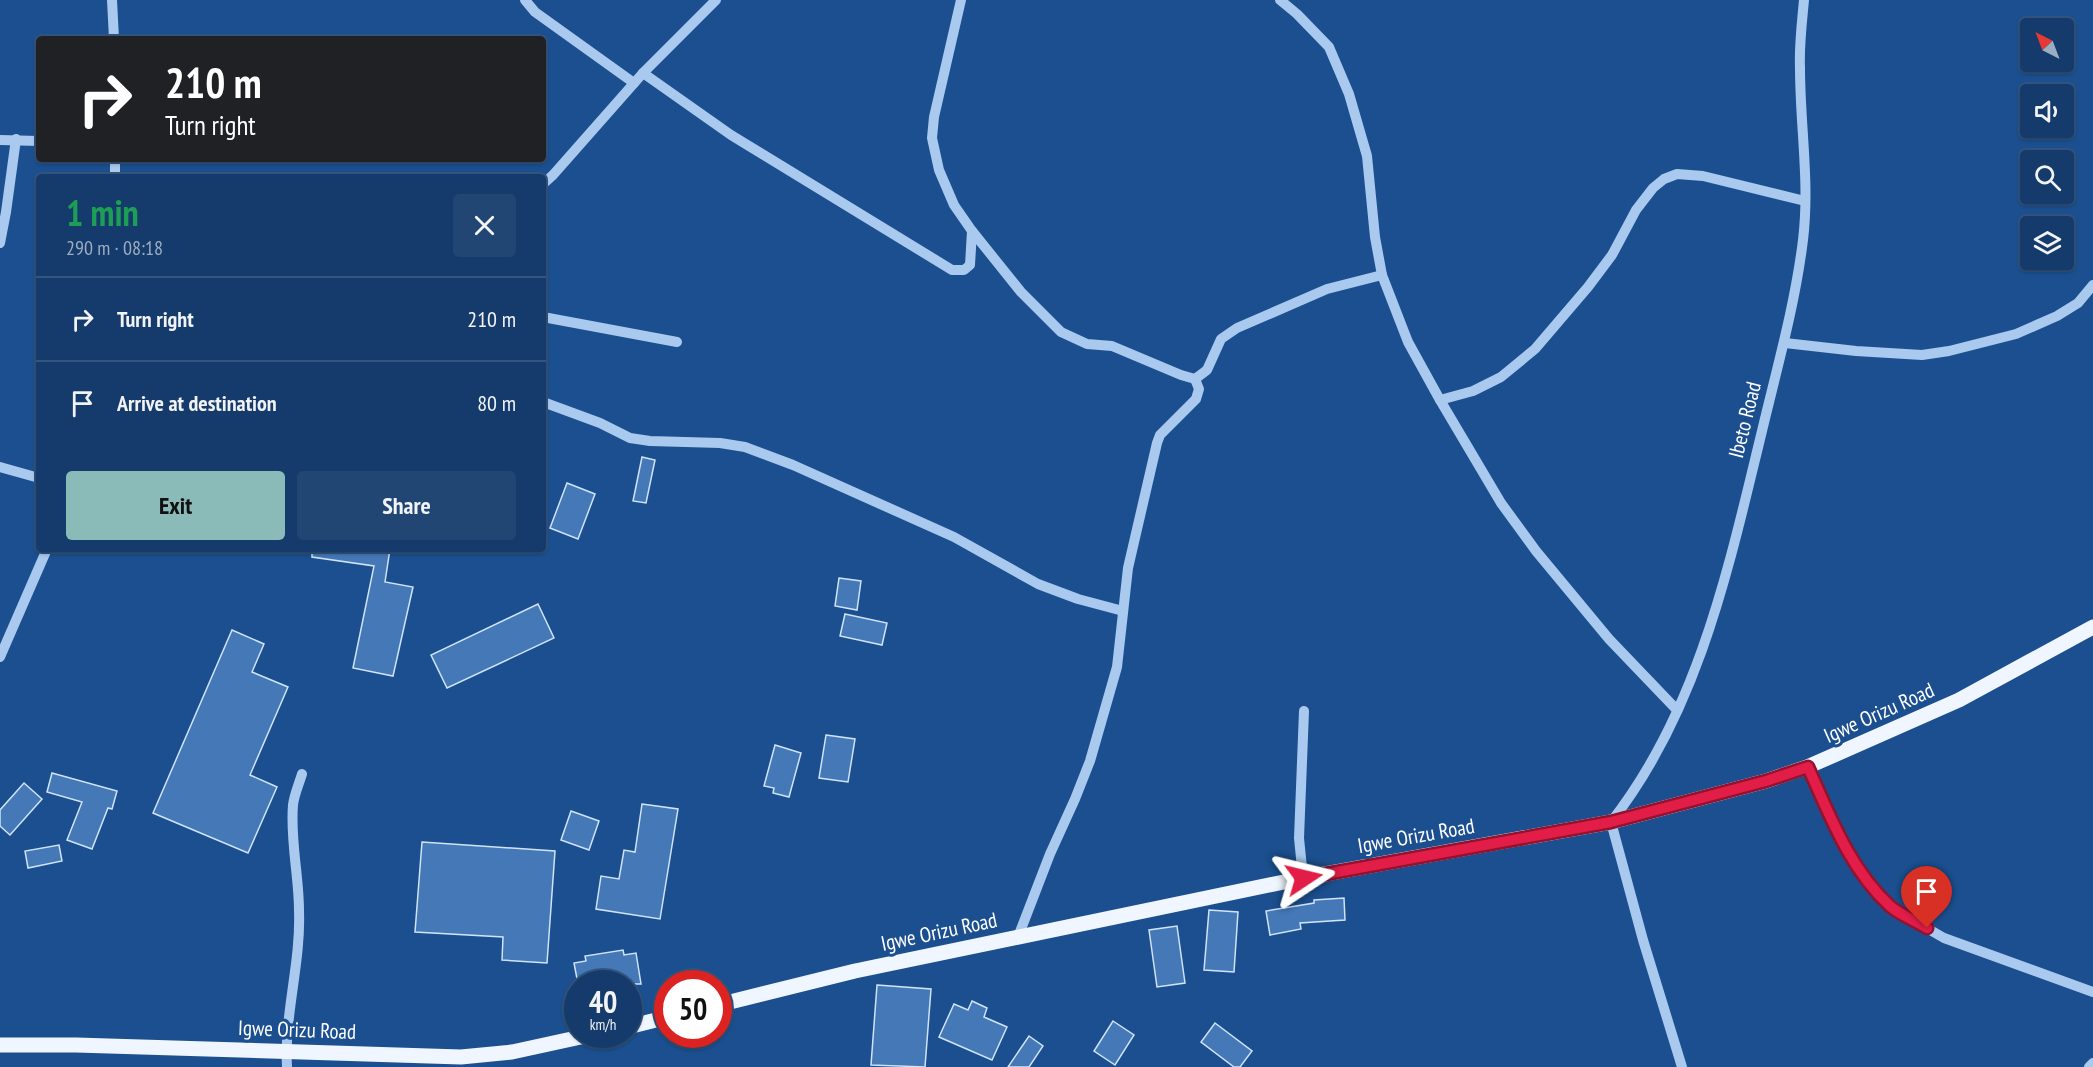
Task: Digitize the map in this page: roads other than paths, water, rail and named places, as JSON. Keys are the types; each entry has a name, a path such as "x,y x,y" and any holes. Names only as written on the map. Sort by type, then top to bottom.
{"main road":[{"name":"Igwe Orizu Road","path":"732,1002 855,971 1304,878 1611,822 1766,781 1808,767 1959,700 2093,627"},
{"name":"Igwe Orizu Road","path":"0,1045 76,1045 461,1057 512,1052 564,1041"}],"street":[{"path":"112,0 114,36"},
{"path":"525,0 535,12 634,83"},
{"path":"546,182 643,73 716,0"},
{"path":"961,0 933,117 932,138 939,171 954,205 1021,292 1061,332 1087,344 1112,346 1195,379"},
{"path":"1280,0 1329,47 1349,94 1367,156 1375,237 1382,275 1408,342 1440,400 1501,503 1536,551 1609,639 1677,710"},
{"name":"Ibeto Road","path":"1611,822 1634,792 1657,752 1707,639 1731,561 1785,343 1803,240 1806,175 1800,68 1804,0"},
{"path":"643,73 731,135 952,270 964,270 970,265 972,231"},
{"path":"0,243 16,139"},
{"path":"0,140 36,141"},
{"path":"1440,400 1473,391 1501,377 1535,348 1588,287 1612,255 1636,210 1664,178 1677,174 1703,176 1805,201"},
{"path":"1195,379 1207,370 1221,339 1237,328 1327,289 1382,275"},
{"path":"1785,343 1922,355 1949,351 2016,334 2058,316 2078,303 2093,285"},
{"path":"546,318 677,342"},
{"path":"1018,937 1050,854 1090,761 1117,667 1128,568 1157,443 1160,435 1196,399 1199,389 1195,379"},
{"path":"546,403 600,423 630,438 650,441 720,443 745,447 793,465 954,537 1038,584 1078,599 1123,611"},
{"path":"0,467 36,477"},
{"path":"0,657 46,552"},
{"path":"1304,711 1299,838 1304,878"},
{"path":"1808,767 1850,858 1892,908 1944,938 2093,992"},
{"path":"287,1067 286,1051 300,911 292,835 293,802 302,774"},
{"path":"1611,822 1643,940 1682,1067"},
{"path":"2089,1067 2093,1063"}]}
